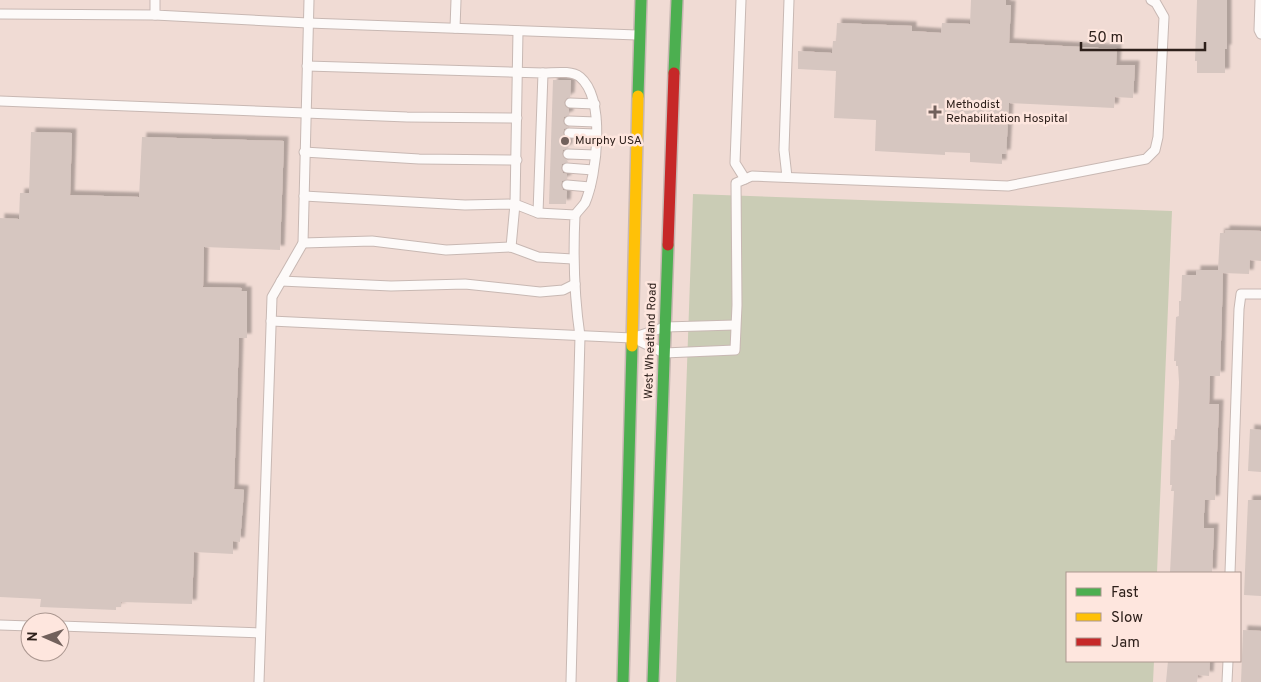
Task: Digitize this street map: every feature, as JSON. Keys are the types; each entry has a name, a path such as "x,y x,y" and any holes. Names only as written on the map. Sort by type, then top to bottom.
{"main road":[{"name":"West Wheatland Road","path":"622,682 642,0"},
{"name":"West Wheatland Road","path":"653,682 677,0"}],"lane":[{"path":"155,0 155,15"},
{"path":"258,682 272,297 303,243 309,0"},
{"path":"455,28 456,0"},
{"path":"741,0 735,163 745,179"},
{"path":"787,177 784,150 789,0"},
{"path":"632,338 664,353 734,350 738,305 736,183 752,176 1008,186 1146,159 1155,150 1158,137 1164,17 1156,3 1151,0"},
{"path":"1260,0 1259,30 1261,34"},
{"path":"0,14 155,15 640,36"},
{"path":"511,247 517,160 518,31"},
{"path":"306,66 572,73 580,77 588,88 594,104 596,122 595,155 590,187 584,205 575,215 574,284 580,336 571,682"},
{"path":"538,213 544,184 540,166 543,73"},
{"path":"0,101 407,117 517,118"},
{"path":"542,102 553,102"},
{"path":"570,103 594,104"},
{"path":"542,120 552,120"},
{"path":"569,121 596,122"},
{"path":"542,132 551,132"},
{"path":"569,133 596,134"},
{"path":"304,152 419,159 517,160"},
{"path":"541,152 551,153"},
{"path":"568,154 595,155"},
{"path":"540,166 550,167"},
{"path":"567,168 593,170"},
{"path":"567,185 590,187"},
{"path":"304,196 465,205 515,204 538,213 575,215"},
{"path":"303,243 372,241 446,250 511,247 538,257 574,259"},
{"path":"281,281 391,286 464,284 540,292 563,290 574,284"},
{"path":"1230,572 1239,309 1241,294 1261,294"},
{"path":"271,321 632,338 665,326 735,325"},
{"path":"0,625 20,626"},
{"path":"70,626 260,632"},
{"path":"1227,682 1228,662"}],"green space":[{"path":"693,194 1172,211 1157,572 1066,572 1066,662 1154,662 1153,682 676,682"}],"building":[{"path":"971,0 1006,0 1006,5 1011,5 1009,43 1117,49 1116,65 1135,65 1133,98 1115,97 1114,108 1009,103 1006,154 1002,154 1002,164 970,162 970,153 945,152 945,155 875,151 876,120 834,118 836,71 798,69 798,51 832,53 833,41 836,41 837,23 912,26 912,31 941,33 942,23 970,24"},
{"path":"1197,0 1227,0 1225,73 1197,73 1197,61 1195,61"},
{"name":"Murphy USA","path":"553,80 571,80 570,97 564,102 565,106 569,109 569,115 564,117 563,121 568,127 564,129 563,133 565,138 568,139 568,148 563,150 562,154 568,162 562,164 561,168 563,173 567,174 567,179 562,181 561,185 563,190 567,191 566,204 549,204"},
{"path":"31,132 72,133 70,195 139,197 142,137 284,141 280,250 204,247 203,287 242,288 241,291 247,291 247,338 239,338 234,489 244,490 240,542 233,541 233,554 194,552 192,604 121,602 121,607 116,607 116,610 40,607 41,599 0,597 0,218 19,219 20,193 29,193"},
{"path":"1225,230 1261,231 1261,261 1250,260 1249,274 1223,273 1220,376 1210,376 1209,404 1219,404 1215,500 1205,500 1204,514 1204,528 1214,528 1212,572 1170,572 1174,491 1171,491 1172,485 1170,485 1171,440 1175,440 1175,429 1177,429 1179,382 1178,366 1176,366 1176,361 1174,361 1176,317 1179,316 1182,275 1196,275 1196,270 1218,270 1220,233 1225,233"},
{"path":"1250,429 1261,430 1261,472 1248,471"},
{"path":"1248,500 1261,500 1261,596 1244,595"},
{"path":"1243,630 1261,631 1261,682 1241,682"},
{"path":"1168,662 1210,662 1209,676 1198,675 1197,682 1166,682"}],"traffic: fast":[{"path":"638,96 641,0"},
{"path":"674,73 677,0"},
{"path":"653,682 668,245"},
{"path":"623,682 632,346"}],"traffic: slow":[{"path":"632,346 638,96"}],"traffic: jam":[{"path":"668,245 674,73"}],"place":[{"name":"Methodist Rehabilitation Hospital","path":"935,112"},
{"name":"Murphy USA","path":"565,141"}]}
